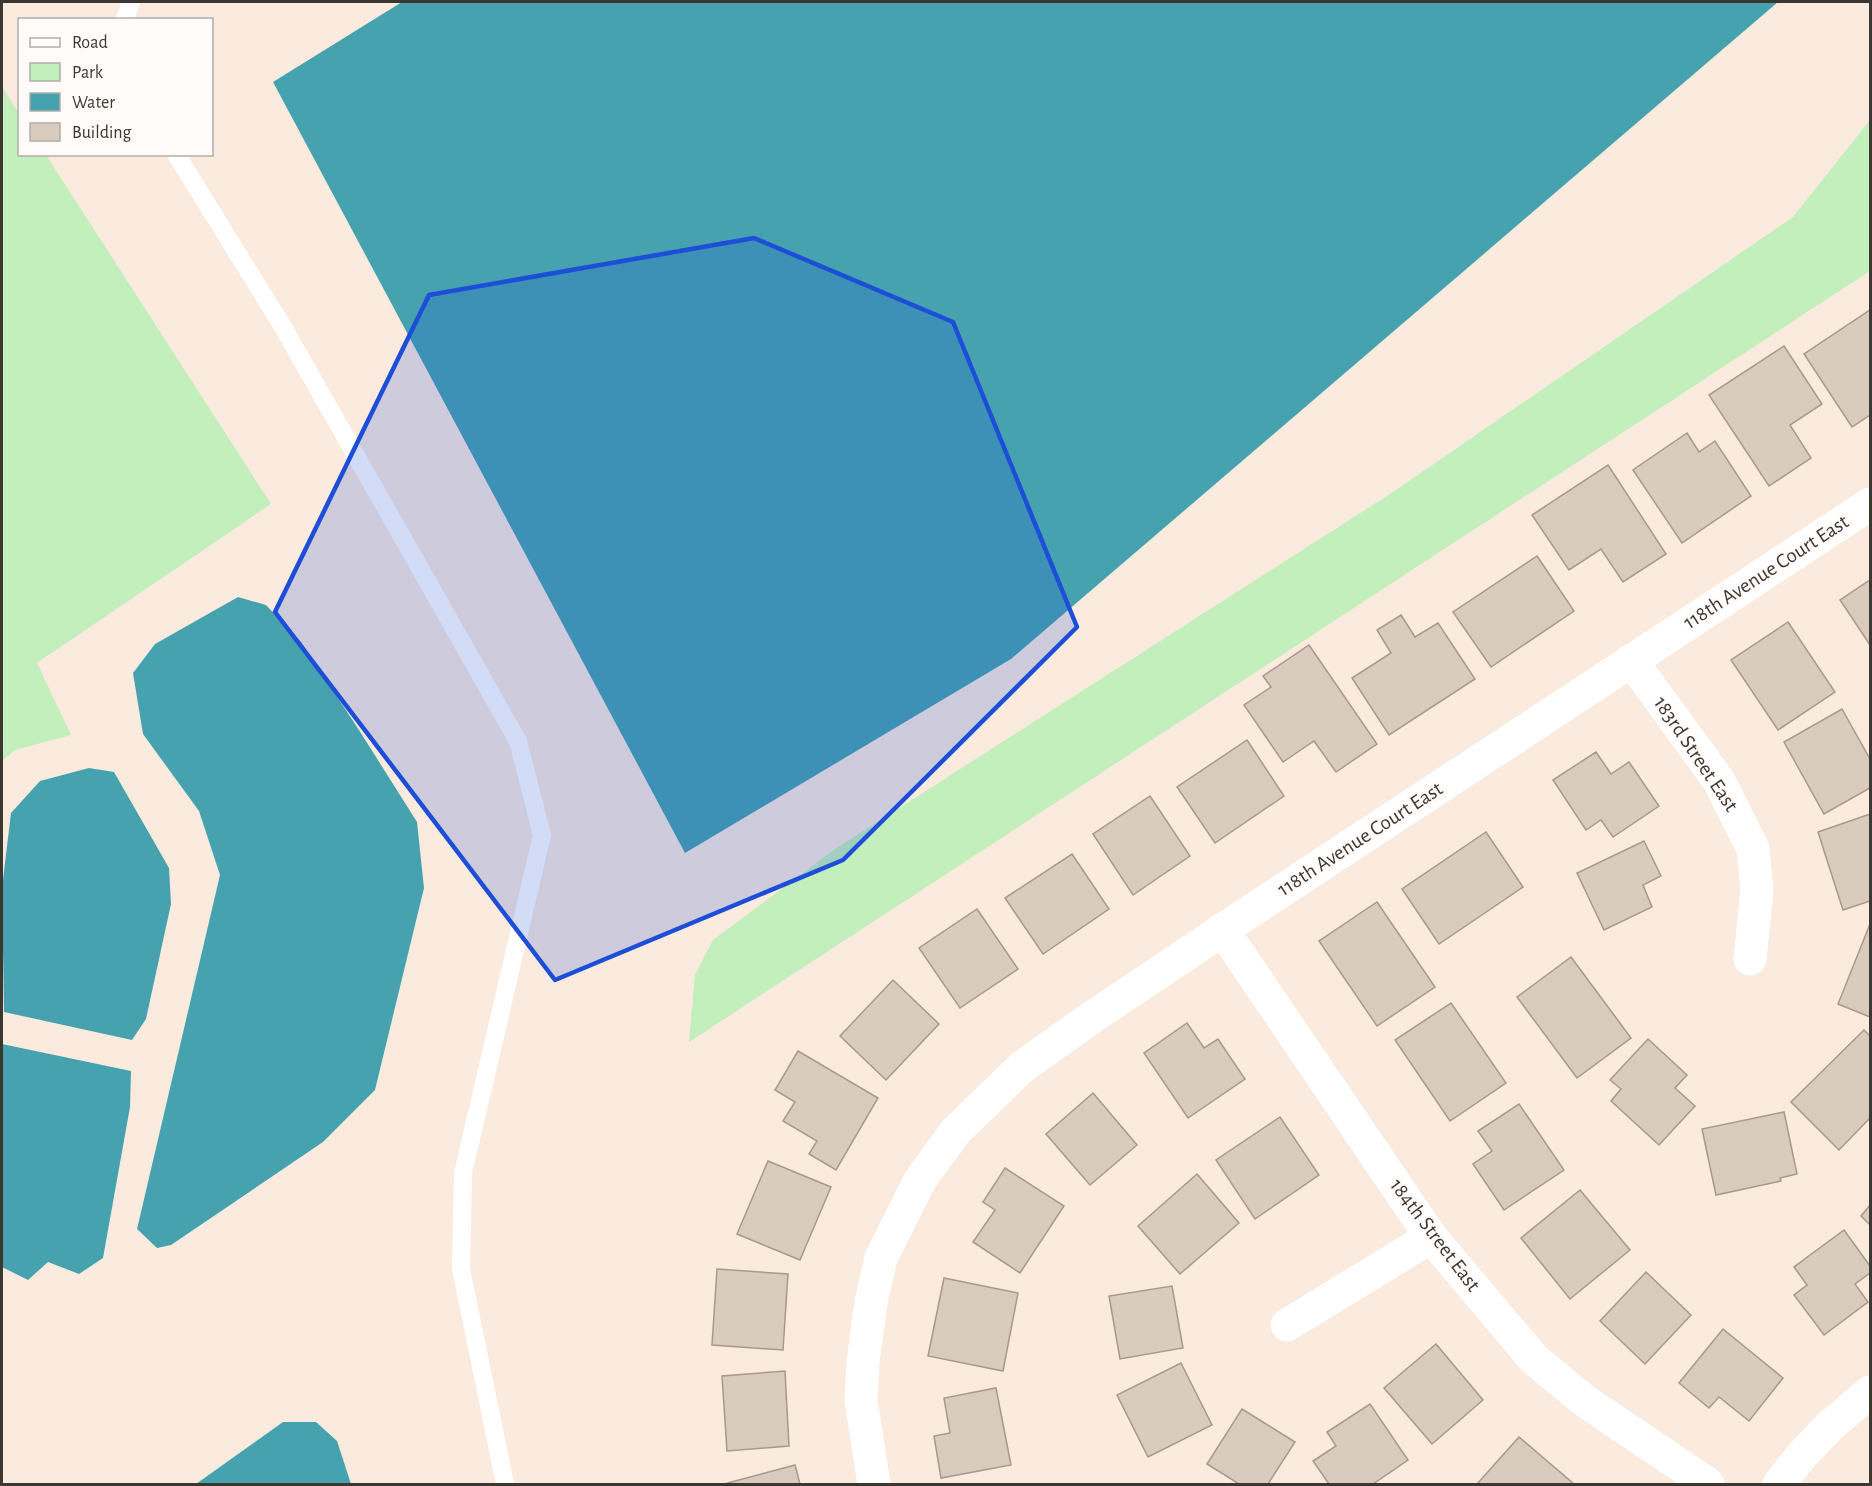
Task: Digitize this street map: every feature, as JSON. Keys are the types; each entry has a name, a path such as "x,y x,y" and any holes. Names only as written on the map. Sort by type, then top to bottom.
{"street":[{"name":"118th Avenue Court East","path":"874,1485 861,1400 863,1362 871,1302 881,1258 920,1180 956,1131 1022,1067 1222,929 1870,504"},
{"name":"183rd Street East","path":"1632,660 1719,781 1752,849 1757,890 1750,959"},
{"name":"184th Street East","path":"1222,929 1431,1237 1534,1359 1585,1401 1708,1485"},
{"path":"1287,1325 1431,1237"},
{"path":"1779,1485 1803,1454 1831,1425 1870,1392"}],"lane":[{"path":"126,18 131,2"},
{"path":"177,156 283,327 518,741 542,835 463,1173 461,1269 506,1485"}],"highlighted area":[{"path":"754,238 953,322 1077,627 843,860 555,980 275,612 429,295"}],"green space":[{"path":"2,86 18,112 18,156 47,156 271,504 37,663 71,735 15,750 2,761"},
{"path":"1870,120 1870,271 689,1042 695,975 713,940 835,849 1390,494 1793,217"}],"water":[{"path":"402,2 1778,2 1011,659 685,853 273,82"},
{"path":"238,597 266,605 301,642 359,730 417,822 424,888 375,1090 323,1142 171,1245 157,1248 137,1229 220,875 199,811 143,734 133,673 155,644"},
{"path":"89,768 114,772 169,868 171,904 146,1019 132,1040 4,1012 2,888 11,813 40,781"},
{"path":"2,1044 131,1071 130,1107 103,1258 79,1274 48,1262 28,1280 2,1267"},
{"path":"283,1422 316,1422 337,1441 351,1484 196,1484"}],"building":[{"path":"1870,310 1870,415 1852,427 1804,354"},
{"path":"1784,346 1822,404 1790,425 1811,458 1769,486 1709,395"},
{"path":"1687,433 1699,452 1715,441 1751,496 1682,543 1633,470"},
{"path":"1608,465 1666,554 1623,582 1601,549 1569,570 1532,515"},
{"path":"1537,556 1574,611 1491,667 1453,612"},
{"path":"1870,580 1870,645 1840,600"},
{"path":"1401,615 1415,637 1438,623 1475,679 1389,735 1352,678 1391,653 1377,630"},
{"path":"1788,622 1835,692 1778,730 1731,660"},
{"path":"1309,645 1377,744 1336,772 1314,741 1283,762 1244,705 1271,687 1263,676"},
{"path":"1842,709 1870,759 1870,788 1824,814 1784,742"},
{"path":"1247,740 1284,796 1215,843 1177,787"},
{"path":"1596,752 1611,774 1629,762 1659,806 1613,837 1601,820 1586,830 1553,780"},
{"path":"1150,796 1190,856 1133,895 1093,834"},
{"path":"1870,814 1870,901 1843,910 1818,832"},
{"path":"1486,832 1523,887 1439,944 1402,889"},
{"path":"1644,841 1661,876 1643,885 1652,907 1604,930 1577,873"},
{"path":"1072,854 1109,909 1043,954 1005,898"},
{"path":"1377,902 1435,987 1377,1026 1319,941"},
{"path":"977,909 1018,969 960,1008 919,948"},
{"path":"1870,924 1870,1017 1838,1004"},
{"path":"1571,957 1631,1038 1577,1078 1517,997"},
{"path":"893,980 939,1024 886,1080 840,1036"},
{"path":"1451,1003 1506,1083 1450,1121 1395,1040"},
{"path":"1187,1023 1204,1048 1218,1039 1245,1079 1188,1118 1144,1053"},
{"path":"1864,1030 1870,1036 1870,1118 1839,1150 1791,1102"},
{"path":"1648,1039 1687,1075 1675,1088 1695,1106 1659,1145 1611,1101 1621,1089 1610,1080"},
{"path":"798,1051 878,1098 836,1170 809,1154 817,1141 783,1121 795,1102 775,1090"},
{"path":"1093,1093 1137,1145 1090,1185 1046,1134"},
{"path":"1519,1104 1564,1170 1504,1210 1473,1164 1492,1151 1478,1131"},
{"path":"1784,1112 1797,1174 1780,1178 1781,1181 1716,1195 1702,1129"},
{"path":"1280,1117 1319,1175 1255,1219 1216,1160"},
{"path":"768,1161 831,1187 800,1260 737,1234"},
{"path":"1005,1168 1064,1206 1020,1273 973,1242 995,1210 983,1202"},
{"path":"1197,1174 1239,1223 1180,1274 1138,1226"},
{"path":"1580,1190 1630,1250 1570,1299 1521,1238"},
{"path":"1870,1205 1870,1225 1861,1216"},
{"path":"1844,1230 1870,1266 1870,1273 1855,1284 1868,1302 1824,1335 1794,1295 1807,1285 1794,1267"},
{"path":"717,1269 788,1274 783,1350 712,1345"},
{"path":"1646,1272 1691,1315 1645,1364 1600,1321"},
{"path":"944,1278 1018,1293 1003,1371 928,1356"},
{"path":"1172,1286 1183,1348 1120,1359 1109,1296"},
{"path":"1723,1329 1783,1378 1749,1421 1719,1397 1709,1408 1679,1383"},
{"path":"1436,1344 1483,1400 1432,1444 1384,1388"},
{"path":"1181,1363 1212,1425 1148,1457 1117,1395"},
{"path":"785,1371 789,1446 727,1451 722,1376"},
{"path":"996,1388 1011,1465 941,1478 934,1436 950,1433 944,1398"},
{"path":"1370,1404 1408,1460 1373,1484 1329,1484 1313,1461 1336,1446 1327,1432"},
{"path":"1242,1409 1295,1442 1268,1484 1239,1484 1207,1464"},
{"path":"1519,1437 1574,1484 1477,1484"},
{"path":"795,1465 800,1484 724,1484"}]}
